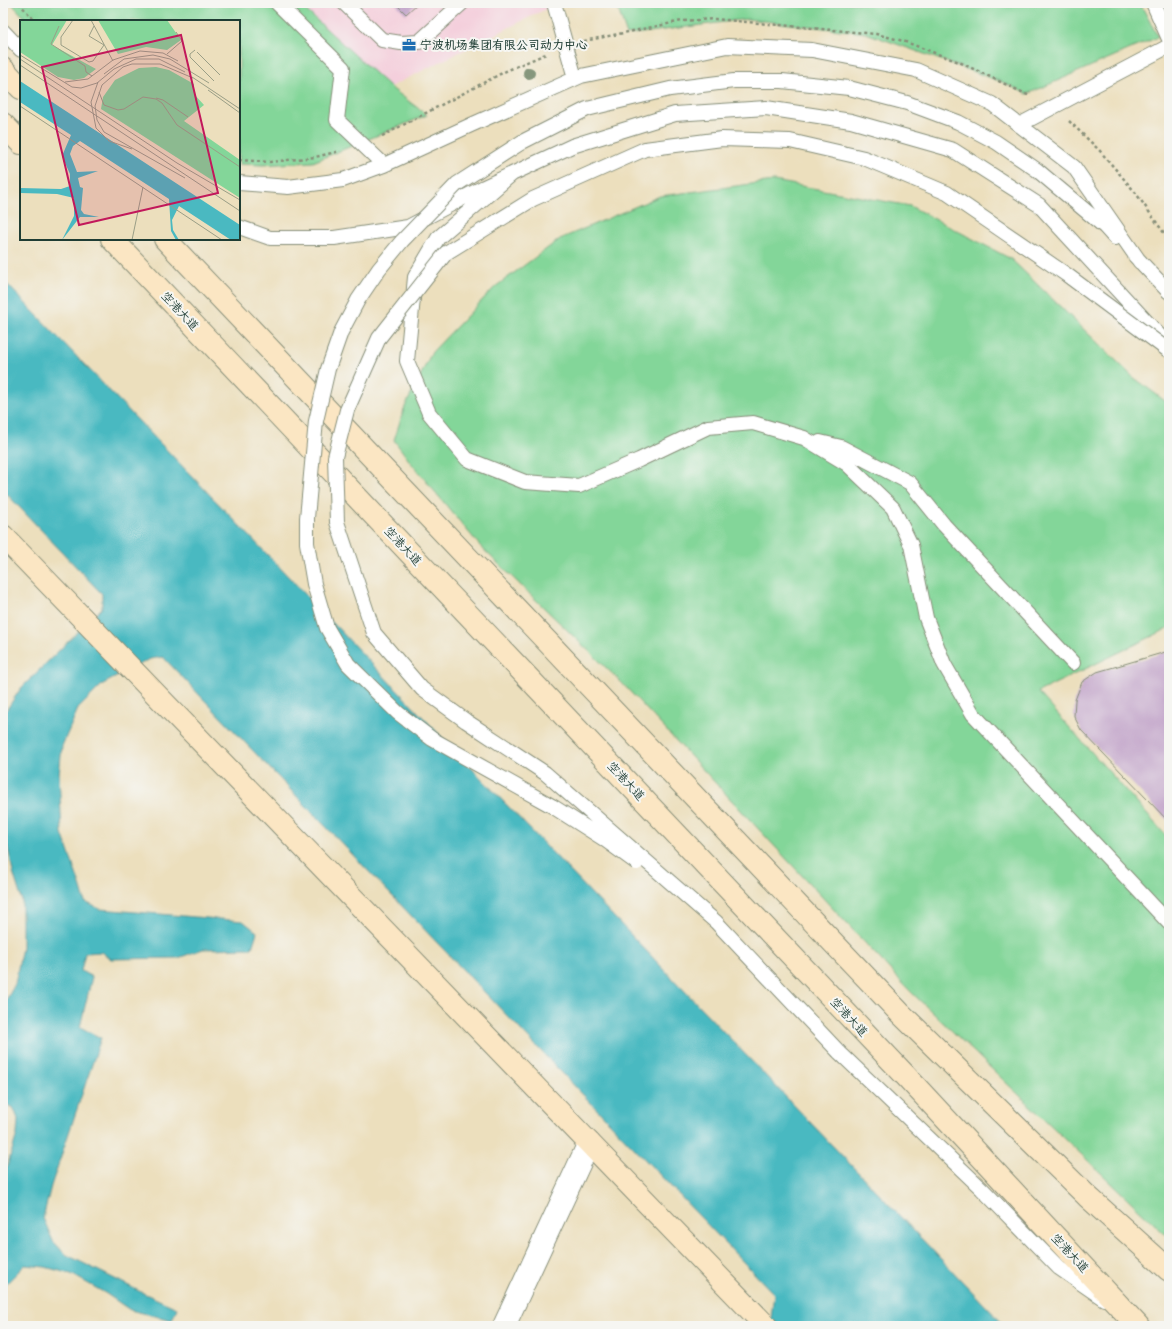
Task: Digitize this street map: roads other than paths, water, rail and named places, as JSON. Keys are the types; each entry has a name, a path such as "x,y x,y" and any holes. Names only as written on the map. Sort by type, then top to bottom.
{"main road":[{"path":"3,69 20,87"},
{"path":"3,124 20,142"},
{"name":"空港大道","path":"113,240 905,1075 1135,1322"},
{"path":"166,240 900,1013 1087,1196 1169,1270"},
{"path":"3,536 766,1326"}],"street":[{"path":"504,1326 589,1143"}],"lane":[{"path":"277,3 343,68 337,120 384,165"},
{"path":"344,3 382,40 400,43 419,42 462,3"},
{"path":"554,3 575,78"},
{"path":"1153,3 1169,39"},
{"path":"3,31 20,49"},
{"path":"240,183 288,187 343,180 384,165 471,124 581,76 727,46 812,50 916,70 992,104 1074,167 1140,262"},
{"path":"1019,125 1169,46"},
{"path":"716,922 604,839 552,806 432,738 398,713 348,664 327,628 314,584 307,543 307,518 316,421 328,368 341,332 358,300 379,269 402,241 456,184 522,142 587,109 670,89 734,80 782,81 849,88 907,103 958,122 996,142 1037,170 1105,227 1169,292"},
{"path":"240,227 270,238 334,238 408,227 512,174 572,146 675,114 766,108 851,121 953,150 1039,205 1169,346"},
{"path":"1135,1322 1059,1268 982,1189 839,1052 716,922 609,827 545,773 466,721 422,689 374,633 337,522 335,457 347,410 379,338 446,253 533,199 645,150 722,139 790,142 864,158 947,193 1067,275 1169,351"},
{"path":"512,174 438,238 415,277 407,361 429,413 467,458 525,482 578,486 639,460 708,427 753,423 841,447 910,483 944,525 1073,663"},
{"path":"804,438 848,464 893,508 911,545 926,618 944,664 973,714 1169,923"}],"water":[{"path":"3,280 1005,1326 770,1326 774,1294 163,657 150,659 103,684 78,709 62,746 59,775 62,833 85,902 100,909 243,921 257,932 252,948 203,949 178,958 111,959 101,952 85,953 81,971 92,977 80,1027 101,1038 51,1186 43,1218 53,1241 65,1254 141,1292 177,1308 172,1320 130,1310 105,1293 71,1274 45,1267 25,1265 3,1287 3,1180 17,1134 18,1119 14,1109 3,1102 3,1006 15,984 22,947 22,901 13,872 3,824 3,715 21,688 102,608 102,594 3,490"}],"place":[{"name":"宁波机场集团有限公司动力中心","path":"409,45"}]}
